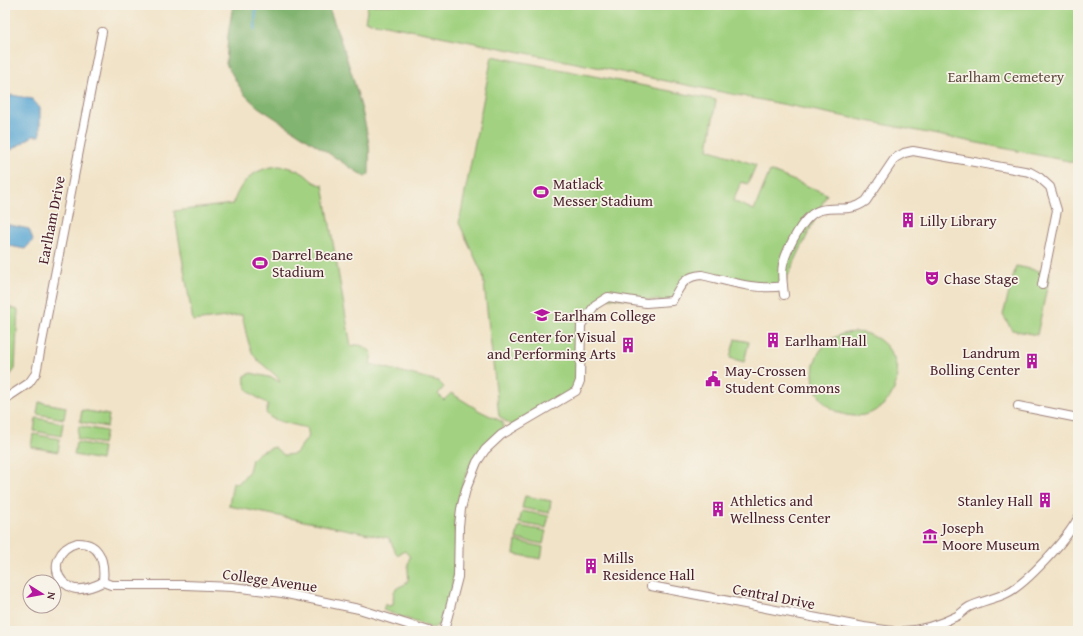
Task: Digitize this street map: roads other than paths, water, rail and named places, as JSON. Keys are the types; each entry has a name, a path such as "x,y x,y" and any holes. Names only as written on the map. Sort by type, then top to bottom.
{"street":[{"name":"Earlham Drive","path":"5,399 30,382 36,373 102,32"},
{"path":"784,296 782,266 790,246 809,217 819,210 844,210 859,206 866,201 895,158 904,153 913,151 1030,172 1039,177 1050,187 1057,210 1042,285"},
{"path":"444,631 458,577 458,526 461,509 471,475 477,462 485,450 500,435 576,391 580,381 580,325 595,305 608,298 646,303 672,301 688,278 702,275 755,286 772,288 783,286"},
{"path":"1018,406 1078,418"},
{"path":"904,631 911,631 934,625 958,616 968,608 1006,594 1018,587 1056,548 1078,518"},
{"path":"77,544 87,544 94,548 100,555 104,564 103,582 90,588 78,590 66,585 58,575 57,569 57,564 62,552 70,545 77,544"},
{"name":"College Avenue","path":"103,582 111,586 185,584 232,587 282,593 358,609 429,631"},
{"name":"Central Drive","path":"651,586 871,630 892,631"}],"water":[{"path":"12,95 32,99 40,108 40,136 33,136 5,154 5,98"},
{"path":"5,224 29,229 33,240 25,249 5,245"}],"waterway":[{"path":"255,29 256,5"}],"place":[{"name":"Matlack Messer Stadium","path":"541,192"},
{"name":"Lilly Library","path":"908,220"},
{"name":"Darrel Beane Stadium","path":"260,263"},
{"name":"Chase Stage","path":"932,278"},
{"name":"Earlham College","path":"542,315"},
{"name":"Earlham Hall","path":"773,340"},
{"name":"Center for Visual and Performing Arts","path":"628,345"},
{"name":"Landrum Bolling Center","path":"1032,361"},
{"name":"May-Crossen Student Commons","path":"713,379"},
{"name":"Stanley Hall","path":"1045,500"},
{"name":"Athletics and Wellness Center","path":"718,509"},
{"name":"Joseph Moore Museum","path":"930,536"},
{"name":"Mills Residence Hall","path":"591,566"}],"park label":[{"name":"Earlham Cemetery","path":"1006,76"}]}
